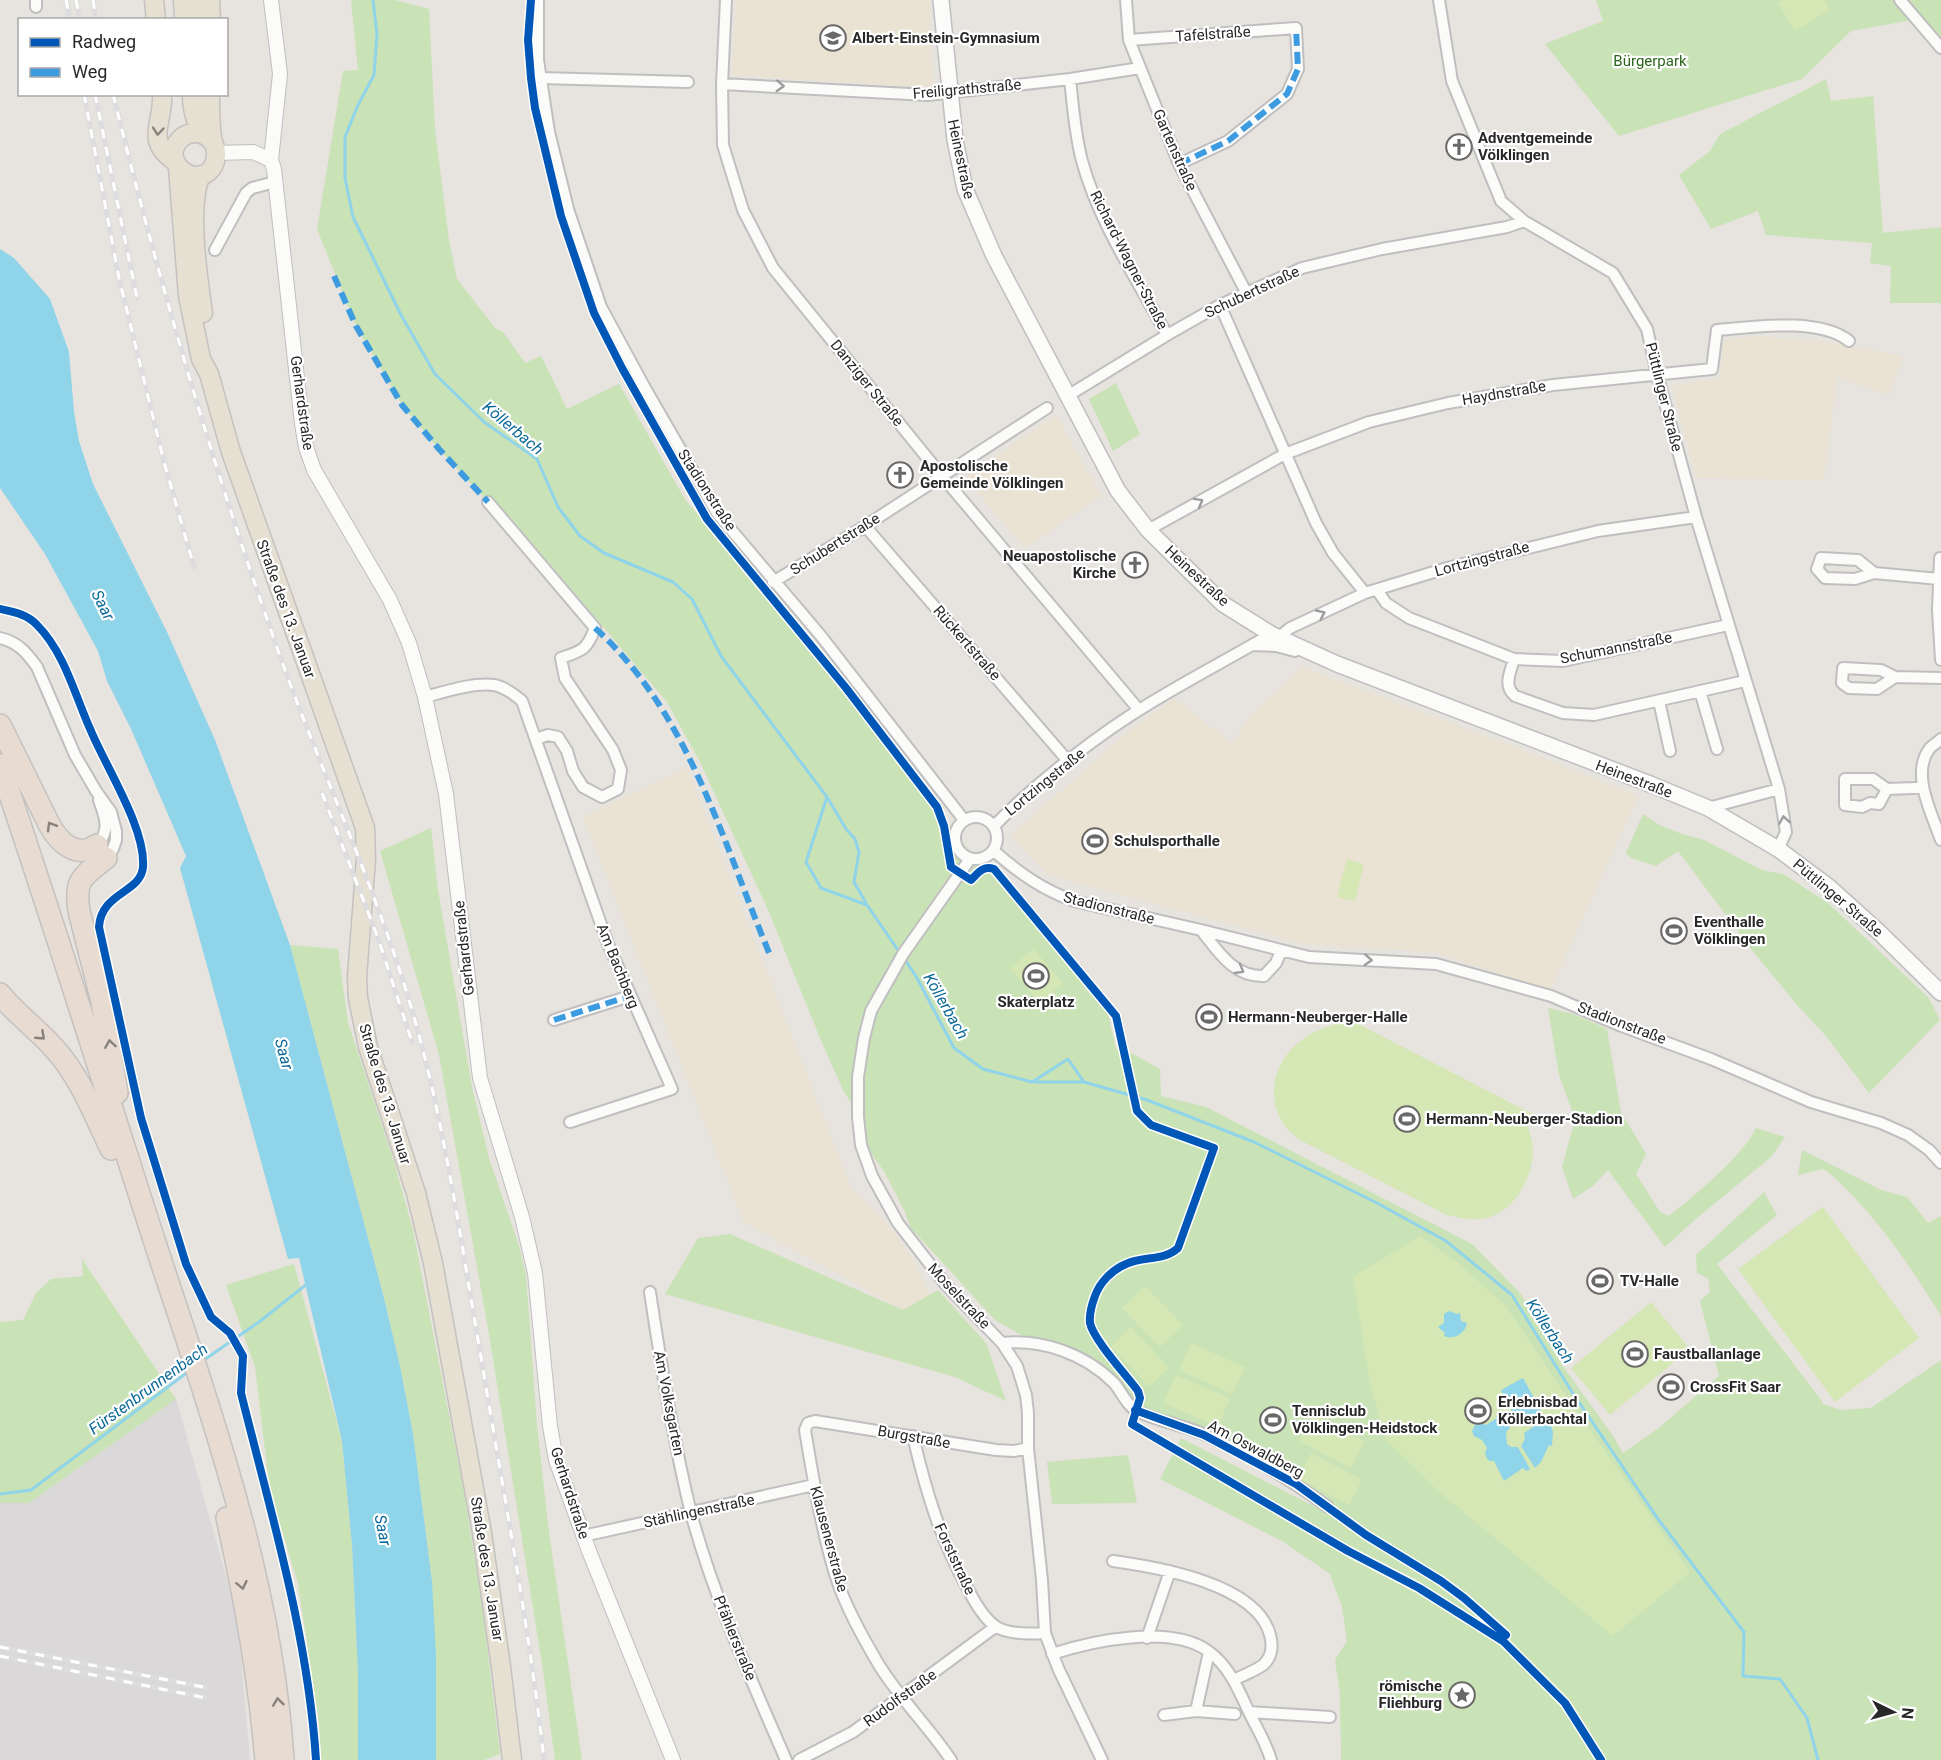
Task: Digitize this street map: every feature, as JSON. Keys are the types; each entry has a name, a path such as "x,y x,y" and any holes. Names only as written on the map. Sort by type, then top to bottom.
{"highway":[{"path":"0,725 49,824 59,839 70,848 81,852 101,852"},
{"path":"0,765 185,1358 239,1510 265,1617 277,1689 283,1760"},
{"path":"0,809 117,1146"},
{"path":"101,852 81,878 77,897 110,1043 117,1146"},
{"path":"0,994 11,1008 53,1047 78,1079 117,1146"},
{"path":"194,1384 248,1618 258,1681 266,1760"}],"main road":[{"path":"154,0 156,18"},
{"path":"183,0 184,18"},
{"path":"197,0 197,18"},
{"path":"210,0 211,18"},
{"name":"Heinestraße","path":"941,0 955,140 964,189 994,256 1118,491 1148,530 1223,604 1275,636 1336,664 1708,808 1778,849"},
{"path":"162,96 156,139 160,149 190,175 201,175 212,168 210,96"},
{"path":"183,96 183,136"},
{"path":"192,96 194,116 211,143"},
{"path":"176,164 174,147 183,136 192,133 211,143"},
{"name":"Straße des 13. Januar","path":"176,164 188,296 201,359 208,374 231,452 364,828 366,859 357,977 358,998 369,1047 416,1193 433,1263 482,1533 512,1760"},
{"name":"Straße des 13. Januar","path":"201,175 197,187 195,218 200,294 209,357 208,374"},
{"name":"Püttlinger Straße","path":"1778,849 1829,887 1941,993"}],"street":[{"name":"Gerhardstraße","path":"271,0 280,74 271,160 306,447 314,471 390,600 409,643 446,794 480,1078 522,1217 535,1273 550,1426 556,1460 583,1536 673,1760"},
{"name":"Stadionstraße","path":"538,0 537,41 540,78 549,132 568,209 601,307 717,513 820,636 964,820"},
{"name":"Danziger Straße","path":"726,0 722,84 723,145 743,210 773,268 942,476 1139,710"},
{"name":"Gartenstraße","path":"1126,0 1129,40 1179,164 1246,292"},
{"name":"Püttlinger Straße","path":"1439,0 1452,81 1501,201 1524,221 1613,273 1647,329 1696,517 1779,789 1786,832 1778,849"},
{"path":"1900,0 1941,48"},
{"name":"Tafelstraße","path":"1129,40 1296,28 1298,69 1287,94 1228,141 1179,164"},
{"name":"Freiligrathstraße","path":"722,84 928,95 1070,80 1140,68"},
{"path":"540,78 688,82"},
{"name":"Richard-Wagner-Straße","path":"1070,80 1082,160 1092,190 1113,237 1167,335"},
{"path":"211,143 253,152 271,160"},
{"path":"214,250 246,194 252,188 275,182"},
{"name":"Schubertstraße","path":"1068,395 1220,305 1302,268 1382,249 1507,227 1524,221"},
{"path":"1220,305 1316,523 1333,554 1365,593"},
{"name":"Haydnstraße","path":"1148,530 1285,454 1369,422 1448,403 1553,385 1712,369 1717,330 1793,324 1840,334 1849,341"},
{"name":"Schubertstraße","path":"773,582 865,526 1047,408"},
{"path":"488,502 595,628 591,640 583,651 561,658 565,678 613,750 621,770 618,789 602,797 583,787 558,737 548,735 536,739"},
{"name":"Lortzingstraße","path":"994,826 1068,761 1139,710 1229,656 1365,593 1525,547 1599,531 1696,517"},
{"name":"Rückertstraße","path":"865,526 1068,761"},
{"path":"1874,573 1858,560 1821,558 1817,569 1825,578 1855,579 1874,573 1939,579"},
{"path":"1940,558 1938,624 1941,660"},
{"name":"Schumannstraße","path":"1377,590 1386,603 1409,618 1514,660 1563,662 1728,625"},
{"path":"0,638 19,646 37,667 75,755 111,812 116,831 113,849 101,852"},
{"path":"1252,645 1276,646 1336,664"},
{"path":"1514,660 1507,682 1509,691 1515,696 1563,713 1594,715 1745,681"},
{"path":"1895,676 1941,678"},
{"name":"Am Bachberg","path":"424,697 494,685 512,692 522,701 576,858 630,996 672,1089 570,1122"},
{"path":"1700,691 1717,749"},
{"path":"1659,701 1670,751"},
{"path":"1941,739 1929,749 1922,766 1923,786 1941,840"},
{"path":"1887,789 1923,786"},
{"path":"1708,808 1779,789"},
{"path":"974,817 985,819 994,826 998,843 988,857 979,860 970,859 960,853 955,842 956,830 964,820 974,817"},
{"name":"Stadionstraße","path":"994,851 1030,880 1074,901 1309,957 1436,963 1551,996 1619,1025 1711,1059 1811,1102 1881,1123 1908,1136 1929,1150 1941,1163"},
{"name":"Moselstraße","path":"970,859 956,882 903,954 871,1011 858,1077 861,1145 872,1176 890,1210 916,1248 946,1285 1002,1343 1017,1366 1026,1395 1028,1413 1028,1448 1042,1580 1045,1633 1052,1654 1102,1760"},
{"path":"1201,930 1224,959 1236,969 1251,976 1264,976 1276,963 1281,951"},
{"path":"554,1020 630,996"},
{"name":"Am Volksgarten","path":"650,1292 664,1384 692,1513"},
{"name":"Am Oswaldberg","path":"1002,1343 1015,1341 1049,1345 1087,1361 1114,1383 1135,1410 1204,1435 1296,1484 1328,1507"},
{"name":"Burgstraße","path":"805,1430 808,1423 815,1421 996,1450 1014,1451 1028,1448"},
{"name":"Klausenerstraße","path":"805,1430 814,1485 836,1575 854,1619 879,1665 901,1698 938,1740 951,1760"},
{"name":"Forststraße","path":"914,1436 924,1483 939,1531 975,1603 995,1627"},
{"name":"Stählingenstraße","path":"583,1536 814,1485"},
{"name":"Pfählerstraße","path":"692,1513 704,1557 735,1641 786,1760"},
{"path":"1113,1561 1170,1570 1209,1582 1245,1602 1266,1625 1273,1646 1262,1665 1234,1680"},
{"path":"1147,1638 1170,1570"},
{"path":"995,1627 1030,1634 1045,1633"},
{"name":"Rudolfstraße","path":"799,1760 853,1732 995,1627"},
{"path":"1052,1654 1109,1639 1176,1638 1202,1647 1222,1664 1234,1680 1267,1744 1271,1760"},
{"path":"1196,1711 1209,1652"},
{"path":"1164,1715 1196,1711 1235,1714"},
{"path":"1249,1712 1329,1717"}],"shaded area":[{"name":"Albert-Einstein-Gymnasium","path":"736,0 930,0 933,88 732,75"},
{"path":"1756,336 1832,343 1903,356 1889,395 1837,377 1824,480 1696,478 1672,386 1720,378 1723,340"},
{"path":"1056,415 1101,496 1025,548 965,478"},
{"path":"1304,668 1638,796 1550,990 1434,952 1305,944 1048,875 1010,836 1134,727 1174,699 1232,743 1251,716 1299,670"},
{"path":"687,768 851,1188 889,1226 913,1260 930,1294 903,1310 744,1222 583,817"},
{"path":"176,1399 237,1615 250,1760 0,1760 0,1503 29,1503"}],"green space":[{"path":"351,0 395,0 429,9 435,129 449,240 457,279 495,328 503,332 525,363 541,356 567,409 619,384 686,501 767,592 846,688 984,871 989,871 1108,1014 1116,1049 1135,1055 1160,1069 1161,1096 1206,1107 1472,1244 1521,1294 1562,1365 1623,1453 1660,1427 1719,1376 1700,1301 1710,1292 1708,1278 1697,1273 1696,1255 1764,1192 1777,1215 1717,1264 1823,1404 1841,1410 1871,1408 1941,1360 1941,1760 1341,1760 1340,1694 1335,1660 1347,1641 1342,1607 1330,1574 1282,1541 1160,1479 1181,1438 1323,1511 1333,1510 1296,1484 1204,1435 1135,1410 1087,1361 1028,1339 995,1320 911,1228 884,1171 868,1149 864,1123 843,1090 769,912 700,762 667,702 502,508 488,502 402,405 356,326 317,229 343,71 358,70"},
{"name":"Bürgerpark","path":"1596,0 1897,0 1912,20 1851,31 1802,79 1619,136 1545,44 1603,21"},
{"path":"1784,0 1824,0 1830,10 1795,31 1778,3"},
{"path":"1906,0 1941,0 1941,42"},
{"path":"1826,79 1831,101 1873,96 1883,233 1941,227 1941,305 1939,303 1890,303 1891,266 1870,263 1872,243 1766,235 1758,211 1711,229 1679,175 1710,151 1720,134"},
{"path":"1116,383 1140,434 1113,451 1089,399"},
{"path":"1643,814 1659,825 1704,840 1762,870 1783,874 1828,903 1928,997 1940,1020 1869,1093 1826,1036 1755,954 1678,851 1656,866 1631,858 1626,853"},
{"path":"431,828 438,890 472,1087 489,1158 519,1246 526,1275 537,1426 549,1532 582,1760 555,1760 542,1664 489,1334 439,1055 380,851"},
{"path":"1347,859 1364,864 1355,901 1337,897"},
{"path":"290,945 338,949 348,1023 394,1162 413,1230 463,1487 482,1604 500,1754 484,1760 436,1760 432,1581 413,1434 384,1298"},
{"name":"Skaterplatz","path":"1034,949 1063,984 1039,1002 1010,968"},
{"path":"1548,1008 1574,1014 1607,1029 1621,1112 1646,1154 1636,1174 1660,1212 1669,1216 1705,1186 1741,1151 1756,1128 1785,1137 1771,1157 1665,1247 1608,1170 1593,1186 1573,1199 1562,1167 1575,1119 1559,1075"},
{"name":"Hermann-Neuberger-Stadion","path":"1343,1016 1536,1116 1528,1126 1533,1151 1529,1174 1520,1192 1507,1207 1490,1217 1480,1219 1447,1215 1298,1139 1285,1126 1276,1105 1274,1089 1277,1073 1284,1059 1306,1037 1338,1024"},
{"path":"1802,1150 1881,1190 1907,1197 1928,1223 1941,1216 1941,1316 1890,1239 1832,1175 1823,1169 1798,1175"},
{"path":"1823,1207 1919,1338 1835,1402 1738,1269"},
{"path":"730,1234 903,1310 938,1290 986,1343 1006,1401 955,1377 665,1294 698,1238"},
{"name":"Erlebnisbad Köllerbachtal","path":"1420,1236 1458,1263 1505,1305 1690,1572 1613,1636 1437,1490 1386,1440 1370,1383 1353,1277"},
{"path":"82,1259 176,1399 29,1503 0,1503 0,1322 23,1320 36,1293 51,1279 83,1276"},
{"path":"294,1264 342,1441 352,1545 358,1673 358,1760 321,1760 319,1723 298,1584 270,1491 255,1367 226,1285"},
{"path":"1145,1286 1183,1325 1160,1347 1122,1308"},
{"name":"Faustballanlage","path":"1651,1302 1690,1349 1610,1415 1571,1368"},
{"path":"1131,1327 1169,1368 1149,1387 1111,1346"},
{"path":"1191,1343 1245,1367 1232,1394 1179,1370"},
{"path":"1176,1375 1230,1398 1218,1427 1163,1403"},
{"path":"1313,1415 1364,1441 1351,1468 1299,1441"},
{"path":"1311,1453 1362,1480 1349,1505 1298,1479"},
{"path":"1128,1455 1137,1503 1052,1504 1047,1462"}],"water":[{"name":"Saar","path":"0,249 14,258 50,299 69,352 79,441 93,484 167,632 215,740 290,945 384,1298 413,1434 432,1581 436,1655 436,1760 358,1760 358,1673 352,1545 342,1441 299,1258 288,1259 180,868 186,856 131,729 107,681 98,651 45,554 0,488"},
{"path":"1449,1311 1460,1313 1461,1321 1467,1323 1461,1333 1455,1337 1444,1336 1445,1333 1438,1327 1444,1323 1444,1314"},
{"path":"1523,1378 1542,1413 1519,1425 1501,1390"},
{"path":"1501,1413 1510,1428 1506,1432 1507,1444 1511,1447 1518,1447 1530,1469 1526,1471 1523,1468 1504,1481 1494,1461 1487,1459 1485,1453 1487,1448 1482,1440 1474,1436 1472,1431 1475,1425 1480,1423 1486,1425"},
{"path":"1548,1417 1553,1432 1552,1446 1549,1445 1541,1462 1535,1468 1521,1446 1525,1439 1524,1433"}],"waterway":[{"name":"Köllerbach","path":"373,0 377,34 374,75 345,137 345,178 353,217 401,315 435,374 484,422 537,459 558,507 580,536 604,553 673,582 692,599 721,656 827,797 806,862 821,888 867,905 900,953"},
{"name":"Köllerbach","path":"827,797 846,829 855,839 859,852 854,882 866,903"},
{"name":"Köllerbach","path":"904,958 954,1048 983,1069 1032,1082 1068,1059 1084,1082 1147,1100 1254,1142 1377,1203 1446,1241 1512,1295 1572,1392 1658,1519 1744,1632 1743,1676 1780,1679 1807,1718 1818,1760"},
{"name":"Köllerbach","path":"1035,1082 1084,1082"},
{"name":"Fürstenbrunnenbach","path":"201,1362 259,1322 307,1284"},
{"name":"Fürstenbrunnenbach","path":"0,1494 31,1490 189,1371"}],"railway":[{"path":"66,0 70,18"},
{"path":"76,0 80,18"},
{"path":"93,0 96,18"},
{"path":"84,96 119,278 164,462 194,567"},
{"path":"95,96 137,298"},
{"path":"114,96 169,308 211,450 281,659 380,914 421,1044 442,1133 458,1222 523,1608 544,1760"},
{"path":"322,793 378,938 412,1042"},
{"path":"0,1647 208,1688"},
{"path":"0,1656 206,1698"}],"marked path":[{"path":"1179,164 1228,141 1287,94 1298,69 1296,28"},
{"path":"334,276 356,326 402,405 488,502"},
{"path":"595,628 628,662 656,699 679,739 719,824 770,955"},
{"path":"554,1020 630,996"}],"cycle path":[{"path":"531,0 528,40 535,108 561,216 594,313 622,368 707,519 846,688 937,807 944,826 951,867 971,880 984,869 994,869 1116,1016 1137,1111 1151,1125 1214,1148 1178,1248 1166,1255 1126,1264 1116,1270 1100,1286 1093,1302 1090,1313 1092,1330 1138,1391 1140,1398 1132,1424 1348,1551 1419,1588 1503,1641 1565,1703 1601,1760"},
{"path":"0,609 29,618 47,636 55,648 85,718 124,798 138,835 142,852 141,876 106,907 101,915 99,927 141,1118 186,1264 211,1317 230,1333 243,1356 241,1393 297,1621 312,1713 316,1760"},
{"path":"1135,1410 1204,1435 1296,1484 1366,1535 1441,1581 1506,1635"}],"place":[{"name":"Albert-Einstein-Gymnasium","path":"833,38"},
{"name":"Adventgemeinde Völklingen","path":"1459,147"},
{"name":"Apostolische Gemeinde Völklingen","path":"900,475"},
{"name":"Neuapostolische Kirche","path":"1135,565"},
{"name":"Schulsporthalle","path":"1095,841"},
{"name":"Eventhalle Völklingen","path":"1674,931"},
{"name":"Skaterplatz","path":"1036,976"},
{"name":"Hermann-Neuberger-Halle","path":"1209,1017"},
{"name":"Hermann-Neuberger-Stadion","path":"1407,1119"},
{"name":"TV-Halle","path":"1600,1281"},
{"name":"Faustballanlage","path":"1635,1354"},
{"name":"CrossFit Saar","path":"1671,1387"},
{"name":"Erlebnisbad Köllerbachtal","path":"1478,1411"},
{"name":"Tennisclub Völklingen-Heidstock","path":"1273,1420"},
{"name":"römische Fliehburg","path":"1462,1695"}]}
